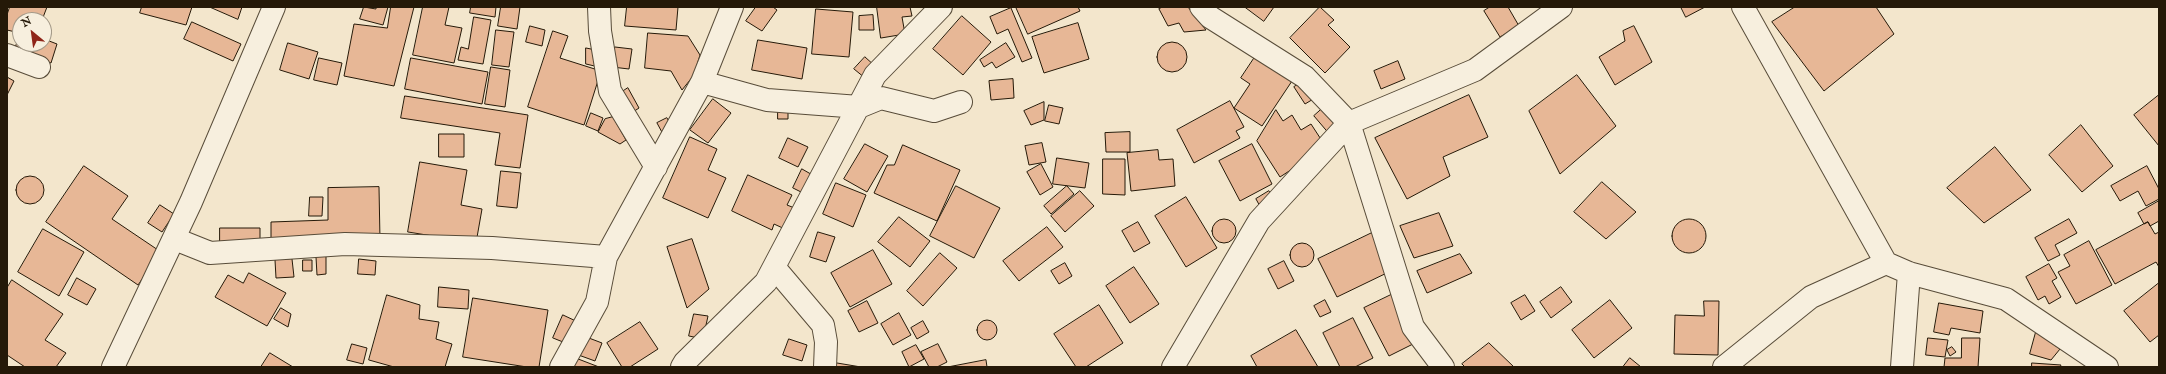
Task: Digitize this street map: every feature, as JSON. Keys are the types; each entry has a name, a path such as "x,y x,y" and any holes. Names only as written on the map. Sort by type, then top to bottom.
{"street":[{"path":"113,367 175,239 274,7"},
{"path":"599,7 600,31 610,91 656,167"},
{"path":"561,367 597,302 606,257 702,82 732,7"},
{"path":"682,367 684,362 766,282 875,75 941,7"},
{"path":"1201,7 1210,17 1305,76 1349,123 1413,327 1444,367"},
{"path":"1173,367 1259,221 1349,123 1475,70 1561,7"},
{"path":"1742,7 1886,262 1909,273 2006,298 2107,367"},
{"path":"7,55 39,67"},
{"path":"702,82 767,100 858,107 881,98 934,111 961,102"},
{"path":"175,239 210,253 345,244 492,248 606,257"},
{"path":"1724,367 1811,298 1886,262"},
{"path":"774,267 823,325 826,342 825,367"},
{"path":"1902,367 1909,273"}],"building":[{"path":"10,7 47,7 45,12 12,12 12,31 7,30 7,15"},
{"path":"142,7 192,7 186,25 140,13"},
{"path":"210,7 242,7 238,19"},
{"path":"364,7 376,9 376,7 388,7 383,25 360,19"},
{"path":"391,7 414,7 394,86 344,76 354,24 387,28"},
{"path":"423,7 449,7 445,25 462,28 454,63 413,55"},
{"path":"471,7 496,7 495,17 470,13"},
{"path":"501,7 520,7 517,29 498,26"},
{"path":"627,7 678,7 676,30 625,26"},
{"path":"756,7 773,7 777,10 762,31 746,21"},
{"path":"877,7 910,7 912,16 902,17 905,34 881,38"},
{"path":"1016,7 1078,7 1080,11 1028,34"},
{"path":"1163,7 1188,7 1206,30 1184,32 1179,23 1168,26 1159,9"},
{"path":"1245,7 1274,7 1264,21"},
{"path":"1320,7 1334,20 1328,25 1350,47 1325,73 1290,38"},
{"path":"1490,7 1508,7 1519,26 1500,37 1484,11"},
{"path":"1681,7 1705,7 1686,17"},
{"path":"1795,7 1876,7 1894,34 1824,91 1772,22"},
{"path":"1011,8 1032,58 1022,62 1008,29 997,34 990,17"},
{"path":"816,9 853,12 849,57 812,54"},
{"path":"873,15 874,30 859,30 859,16"},
{"path":"962,16 991,42 963,75 933,49"},
{"path":"474,17 491,20 483,64 458,60 461,47 468,49"},
{"path":"192,22 241,44 233,61 184,39"},
{"path":"1078,23 1089,59 1044,73 1032,37"},
{"path":"530,26 545,30 542,46 526,42"},
{"path":"1634,26 1652,62 1615,85 1599,57 1625,41 1623,31"},
{"path":"496,30 514,32 509,67 492,65"},
{"path":"553,31 568,36 560,58 601,71 584,125 528,107"},
{"path":"648,33 688,36 700,55 694,75 682,90 671,71 645,68"},
{"path":"758,40 807,48 802,79 752,70"},
{"path":"52,42 57,44 51,63 17,52 52,52"},
{"path":"1172,42 1183,46 1187,57 1183,68 1172,72 1161,68 1157,57 1161,46"},
{"path":"288,43 318,52 309,79 280,70"},
{"path":"1006,43 1015,57 996,68 992,62 984,67 980,60"},
{"path":"615,47 632,49 629,69 612,67"},
{"path":"586,48 601,51 603,68 586,64"},
{"path":"865,57 875,66 865,78 854,69"},
{"path":"1255,57 1292,81 1262,126 1234,108 1250,84 1241,78"},
{"path":"319,58 342,63 337,85 314,80"},
{"path":"411,58 488,72 482,104 405,89"},
{"path":"1398,61 1405,79 1381,89 1374,71"},
{"path":"491,67 510,70 505,107 485,104"},
{"path":"1577,75 1616,126 1560,174 1529,111"},
{"path":"7,77 14,81 7,95"},
{"path":"1013,79 1014,98 991,100 989,81"},
{"path":"1304,81 1315,98 1305,104 1294,87"},
{"path":"628,88 639,108 630,114 619,94"},
{"path":"1469,95 1488,137 1443,157 1450,176 1407,199 1375,138"},
{"path":"2159,95 2159,146 2134,115"},
{"path":"405,96 528,115 520,168 495,165 500,133 401,118"},
{"path":"713,99 731,113 708,143 690,130"},
{"path":"1230,101 1244,127 1236,131 1240,138 1194,163 1177,130"},
{"path":"1044,102 1044,120 1031,125 1024,111"},
{"path":"1049,105 1063,108 1059,124 1045,121"},
{"path":"778,107 788,107 788,119 778,119"},
{"path":"1323,108 1340,128 1331,136 1314,116"},
{"path":"1276,110 1283,121 1292,115 1301,130 1311,124 1326,147 1280,177 1257,141"},
{"path":"591,113 603,118 598,131 586,126"},
{"path":"613,117 626,140 620,144 598,132 605,119"},
{"path":"667,118 674,130 664,136 657,123"},
{"path":"2081,125 2113,166 2082,192 2049,155"},
{"path":"1130,132 1130,152 1106,152 1105,133"},
{"path":"439,134 464,134 464,157 439,157"},
{"path":"690,137 717,149 708,170 726,178 708,218 663,198"},
{"path":"788,138 808,147 798,167 779,158"},
{"path":"1042,143 1046,162 1029,165 1025,146"},
{"path":"865,144 888,156 867,192 844,179"},
{"path":"1252,144 1272,184 1240,201 1219,161"},
{"path":"903,145 960,170 937,221 874,193 887,165 894,165"},
{"path":"1995,147 2031,190 1984,223 1947,188"},
{"path":"1158,150 1159,160 1173,159 1175,186 1131,191 1127,153"},
{"path":"1057,158 1089,163 1085,188 1053,184"},
{"path":"1103,159 1125,159 1125,195 1103,194"},
{"path":"420,162 467,170 461,205 482,209 476,243 408,232"},
{"path":"1041,164 1053,187 1040,195 1027,172"},
{"path":"84,166 128,196 112,219 161,252 138,285 46,222"},
{"path":"2147,166 2159,189 2159,199 2146,206 2138,191 2120,201 2111,186"},
{"path":"802,169 816,177 807,195 793,188"},
{"path":"501,171 521,173 517,208 497,206"},
{"path":"748,175 792,195 787,205 797,209 787,230 774,224 772,230 732,211"},
{"path":"30,176 40,180 44,190 40,200 30,204 20,200 16,190 20,180"},
{"path":"1602,182 1636,212 1606,239 1574,212"},
{"path":"836,183 866,195 853,227 823,214"},
{"path":"956,186 1000,208 974,258 930,236"},
{"path":"1067,186 1074,194 1051,214 1044,206"},
{"path":"379,187 380,240 271,243 271,222 328,220 328,188"},
{"path":"1080,191 1094,206 1065,232 1051,216"},
{"path":"1269,191 1272,196 1262,210 1256,199"},
{"path":"310,197 323,197 322,216 309,216"},
{"path":"1186,197 1217,248 1186,267 1155,216"},
{"path":"2159,201 2159,221 2150,226 2148,222 2144,224 2138,213"},
{"path":"160,205 174,214 162,232 148,223"},
{"path":"1439,213 1453,246 1414,258 1400,226"},
{"path":"899,217 930,241 910,267 878,242"},
{"path":"1224,219 1233,222 1236,231 1233,240 1224,243 1215,240 1212,231 1215,222"},
{"path":"1692,219 1701,224 1705,229 1705,243 1701,248 1696,252 1686,253 1682,252 1673,243 1672,233 1673,229 1682,220"},
{"path":"2069,219 2077,233 2055,245 2060,255 2048,261 2035,238"},
{"path":"1138,222 1150,243 1134,252 1122,231"},
{"path":"2148,222 2155,234 2159,232 2159,267 2156,262 2115,284 2096,250"},
{"path":"1047,227 1063,247 1019,281 1003,261"},
{"path":"220,228 260,228 260,246 220,246"},
{"path":"43,229 84,252 59,296 18,272"},
{"path":"818,232 835,237 826,262 810,257"},
{"path":"1374,232 1393,270 1337,297 1318,259"},
{"path":"692,239 709,289 687,308 667,247"},
{"path":"2089,241 2112,285 2076,304 2058,272 2070,266 2064,255"},
{"path":"1302,243 1307,244 1313,250 1313,260 1307,266 1302,267 1297,266 1291,260 1290,255 1291,250 1297,244"},
{"path":"873,250 892,284 850,307 831,273"},
{"path":"940,253 957,268 923,306 907,291"},
{"path":"1460,254 1472,273 1427,293 1417,271"},
{"path":"326,256 326,274 317,275 316,257"},
{"path":"292,259 294,277 276,278 275,260"},
{"path":"359,259 376,261 375,275 358,274"},
{"path":"303,260 312,260 312,271 303,271"},
{"path":"1284,261 1294,281 1278,289 1268,269"},
{"path":"1065,263 1072,276 1059,284 1051,271"},
{"path":"2049,264 2057,278 2052,281 2061,297 2049,304 2045,296 2038,300 2026,277"},
{"path":"1134,267 1159,304 1130,323 1106,286"},
{"path":"249,273 286,293 267,326 215,297 228,275 243,283"},
{"path":"77,278 96,289 87,305 68,295"},
{"path":"12,280 63,314 45,340 66,353 56,367 25,367 7,355 7,288"},
{"path":"2159,283 2159,335 2150,342 2124,311"},
{"path":"439,287 469,290 468,309 438,307"},
{"path":"1561,287 1572,302 1551,318 1540,302"},
{"path":"1393,294 1417,342 1389,356 1364,308"},
{"path":"387,295 420,305 419,319 439,322 436,339 452,344 445,367 394,367 369,360"},
{"path":"1525,295 1535,311 1521,320 1511,303"},
{"path":"473,298 548,310 539,367 527,367 463,357"},
{"path":"1325,300 1331,312 1320,317 1314,306"},
{"path":"1610,300 1632,328 1594,358 1572,330"},
{"path":"867,301 878,323 859,332 848,311"},
{"path":"1704,301 1719,301 1718,355 1674,354 1675,315 1704,316"},
{"path":"1939,303 1983,311 1980,333 1951,328 1949,335 1934,332"},
{"path":"1099,305 1123,343 1086,367 1076,367 1054,334"},
{"path":"281,308 291,314 288,327 274,319"},
{"path":"899,313 911,335 893,345 881,324"},
{"path":"694,314 708,316 703,339 689,336"},
{"path":"563,315 578,322 568,344 553,338"},
{"path":"1353,318 1373,358 1355,367 1340,367 1323,333"},
{"path":"987,320 994,323 997,330 994,337 987,340 980,337 977,330 980,323"},
{"path":"923,321 929,332 917,339 911,328"},
{"path":"640,322 658,349 630,367 622,367 607,343"},
{"path":"1296,330 1318,367 1257,367 1251,356"},
{"path":"2036,332 2060,349 2051,360 2030,354"},
{"path":"581,335 602,343 595,361 573,353"},
{"path":"1928,338 1948,340 1945,357 1926,355"},
{"path":"1962,338 1980,338 1978,367 1944,367 1945,358 1961,358"},
{"path":"789,339 807,345 802,361 783,355"},
{"path":"1489,343 1514,367 1465,367 1462,364"},
{"path":"352,344 367,348 363,364 347,360"},
{"path":"938,344 947,362 937,367 929,367 921,352"},
{"path":"916,345 924,359 909,367 902,352"},
{"path":"1952,347 1956,352 1950,356 1947,350"},
{"path":"270,353 293,367 261,367"},
{"path":"573,357 599,367 570,367"},
{"path":"1630,358 1641,367 1623,367"},
{"path":"986,360 987,367 948,367"},
{"path":"831,362 861,367 830,367"},
{"path":"2032,363 2061,365 2060,367 2032,367"}]}
